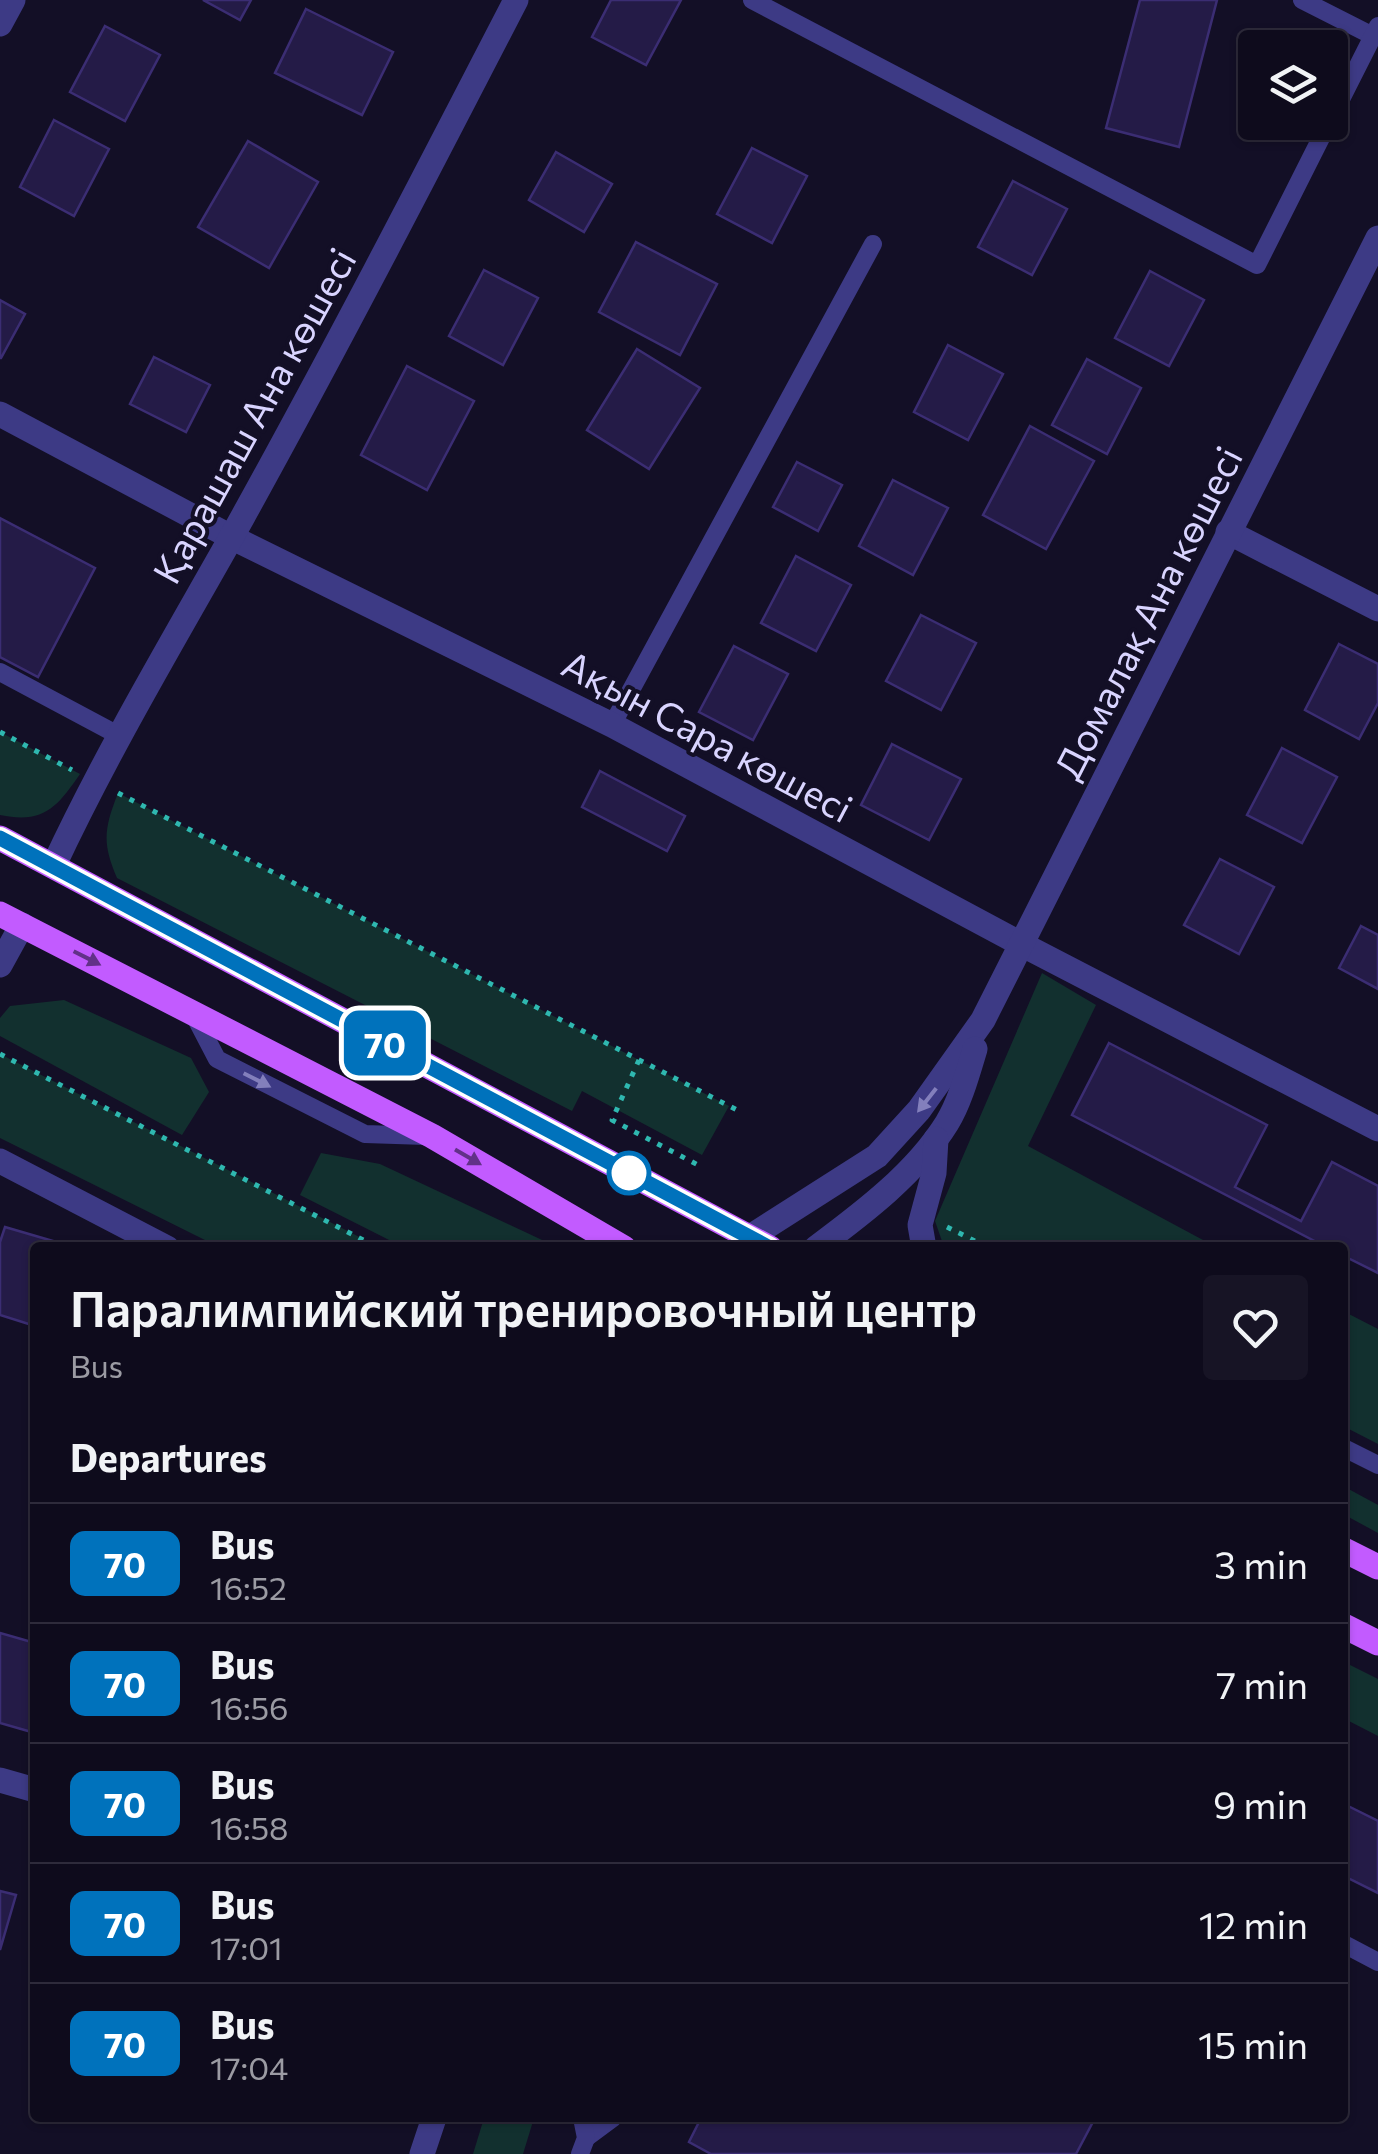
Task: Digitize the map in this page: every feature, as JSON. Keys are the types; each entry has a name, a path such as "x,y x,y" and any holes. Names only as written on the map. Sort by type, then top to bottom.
{"main road":[{"path":"0,838 751,1242"},
{"path":"11,920 432,1136 614,1242"},
{"path":"1348,1552 1378,1567"},
{"path":"1348,1628 1378,1644"}],"street":[{"path":"0,24 13,0"},
{"name":"Қарашаш Ана көшесі","path":"54,865 118,734 231,537 389,246 516,0"},
{"name":"Домалақ Ана көшесі","path":"758,1242 877,1156 920,1110 983,1020 1378,238"},
{"name":"Ақын Сара көшесі","path":"0,414 231,537 612,724 1023,945 1378,1129"},
{"path":"1228,532 1378,609"},
{"path":"0,965 11,920"},
{"name":"Домалақ Ана көшесі","path":"823,1242 872,1202 936,1138 950,1118 983,1020"},
{"path":"923,1242 920,1225 934,1173 936,1138"},
{"path":"0,1161 156,1242"},
{"path":"0,1780 30,1789"},
{"path":"422,2154 433,2122"}],"lane":[{"path":"752,0 1257,264 1321,140"},
{"path":"1302,0 1375,31 1348,86"},
{"path":"612,724 874,244"},
{"path":"0,672 118,734"},
{"path":"1348,1450 1378,1465"},
{"path":"1348,1946 1378,1962"},
{"path":"583,2146 610,2122"}],"path":[{"path":"0,732 737,1110"},
{"path":"0,1054 368,1242"},
{"path":"639,1060 612,1120 698,1165"},
{"path":"935,1221 977,1242"}],"green space":[{"path":"0,732 80,774 56,804 39,815 0,815"},
{"path":"118,793 729,1106 702,1155 582,1091 572,1111 117,878 107,836"},
{"path":"1042,973 1096,1005 1028,1146 1207,1242 942,1242 935,1221"},
{"path":"64,1000 191,1058 209,1092 182,1135 0,1036 0,1018 10,1006"},
{"path":"0,1054 369,1242 209,1242 0,1138"},
{"path":"321,1153 380,1164 546,1242 393,1242 300,1195"},
{"path":"1348,1314 1378,1329 1378,1444 1348,1429"},
{"path":"1348,1489 1378,1505 1378,1533 1348,1517"},
{"path":"1348,1664 1378,1679 1378,1736 1348,1721"},
{"path":"483,2122 533,2122 523,2154 473,2154"}],"building":[{"path":"203,0 251,0 240,20"},
{"path":"611,0 681,0 646,65 592,37"},
{"path":"1140,0 1217,0 1179,147 1106,128"},
{"path":"306,9 393,52 362,115 275,73"},
{"path":"105,26 160,55 125,121 70,92"},
{"path":"54,120 109,149 74,216 20,187"},
{"path":"248,141 318,182 269,268 198,227"},
{"path":"752,148 807,176 772,243 717,214"},
{"path":"556,152 612,184 584,232 529,200"},
{"path":"1013,181 1067,209 1032,275 978,247"},
{"path":"636,242 717,284 680,355 599,312"},
{"path":"484,270 538,298 503,365 449,336"},
{"path":"1150,271 1204,300 1169,366 1115,338"},
{"path":"0,300 25,314 1,358 0,358"},
{"path":"948,345 1003,374 968,440 914,412"},
{"path":"637,349 700,388 649,469 587,430"},
{"path":"154,357 210,385 186,432 130,404"},
{"path":"1087,359 1141,388 1107,454 1052,425"},
{"path":"407,366 474,401 427,490 361,455"},
{"path":"1030,426 1094,461 1046,549 983,515"},
{"path":"797,462 842,485 818,531 773,507"},
{"path":"893,480 948,508 913,575 859,546"},
{"path":"0,518 95,568 38,677 0,657"},
{"path":"796,556 851,585 816,651 761,623"},
{"path":"921,615 976,643 941,710 886,681"},
{"path":"1339,644 1378,664 1378,703 1359,739 1305,710"},
{"path":"734,646 788,674 753,740 699,712"},
{"path":"892,744 961,779 929,840 861,805"},
{"path":"1282,748 1337,777 1302,843 1247,815"},
{"path":"600,771 685,816 667,851 582,807"},
{"path":"1220,859 1274,887 1239,954 1184,925"},
{"path":"1361,926 1378,935 1378,989 1339,968"},
{"path":"1109,1043 1267,1125 1235,1187 1301,1221 1332,1162 1378,1186 1378,1273 1348,1258 1348,1242 1316,1242 1072,1115"},
{"path":"5,1227 56,1242 30,1242 30,1324 0,1315 0,1242"},
{"path":"0,1633 30,1642 30,1732 0,1723"},
{"path":"1348,1806 1378,1821 1378,1893 1348,1878"},
{"path":"0,1891 16,1895 0,1950"},
{"path":"699,2122 1093,2122 1076,2154 711,2154 689,2142"}],"bus line":[{"name":"70","path":"0,838 759,1242"}]}
